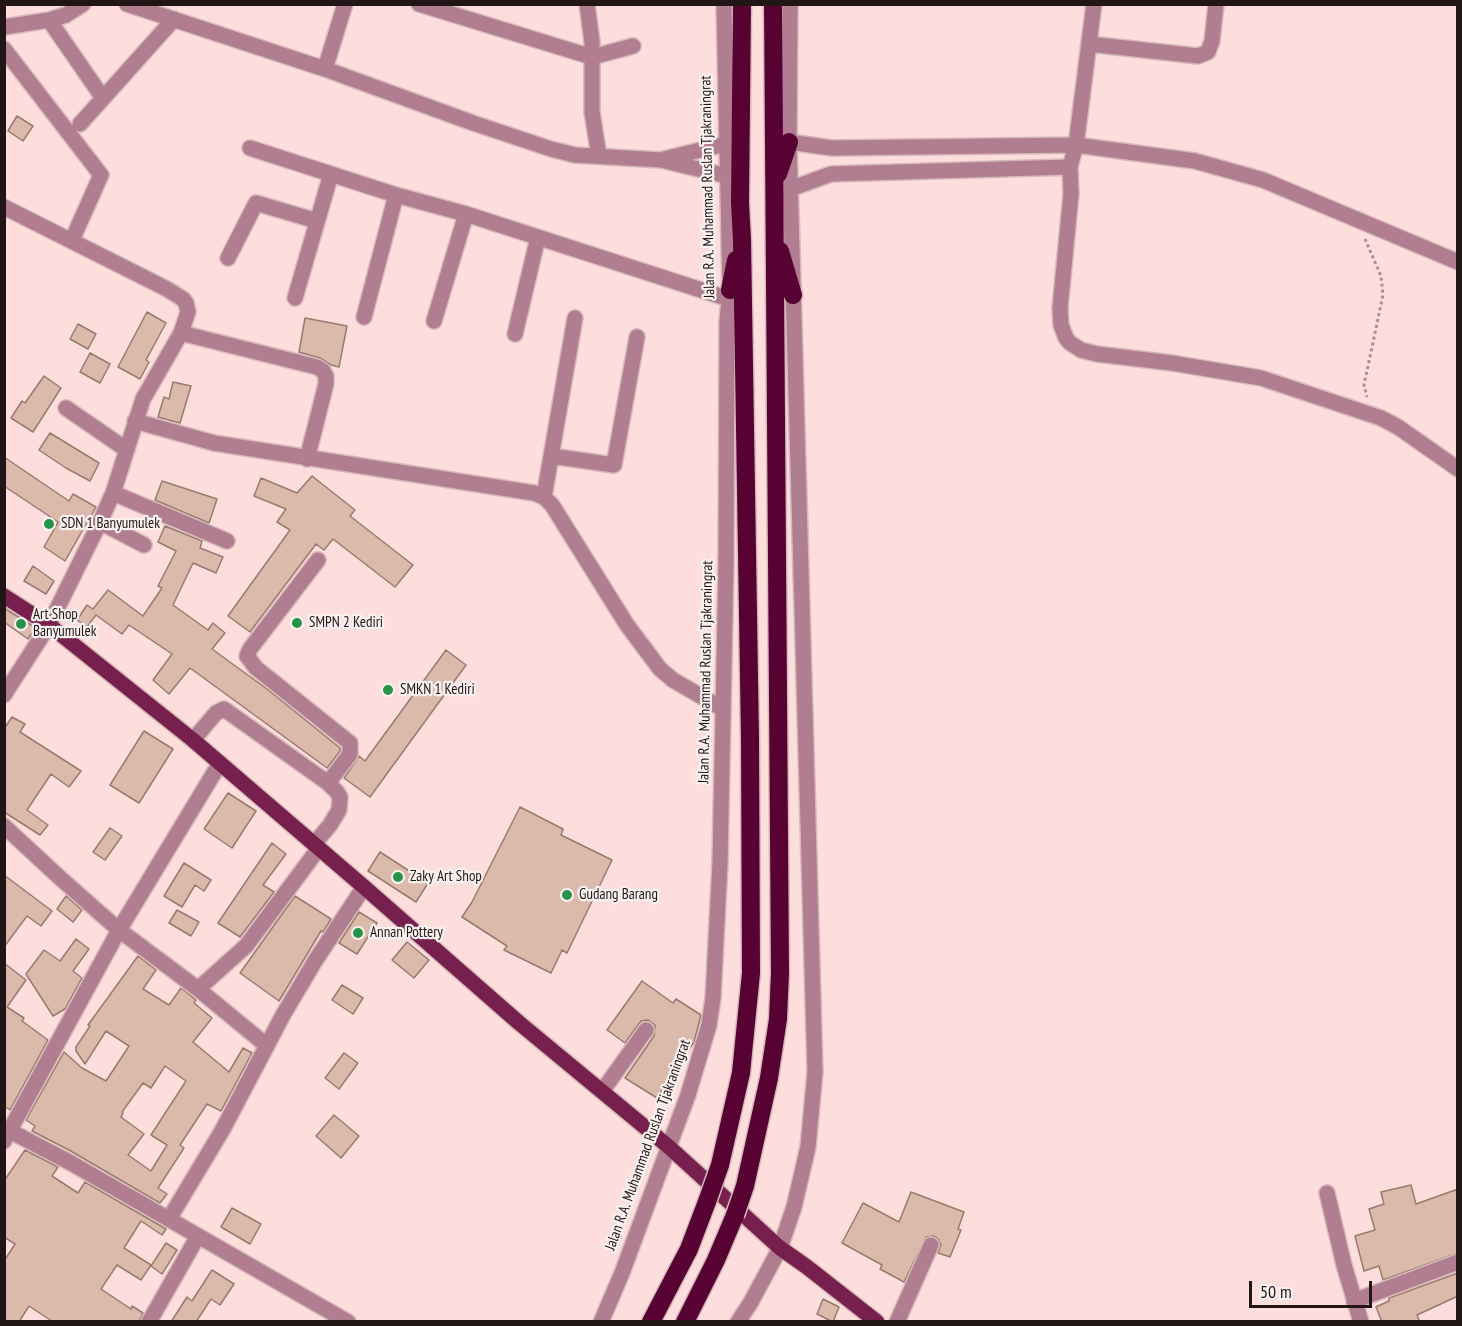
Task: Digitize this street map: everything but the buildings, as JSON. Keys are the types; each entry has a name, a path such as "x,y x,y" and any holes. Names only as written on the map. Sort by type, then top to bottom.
{"highway":[{"name":"Jalan R.A. Muhammad Ruslan Tjakraningrat","path":"651,1322 689,1249 720,1165 741,1073 751,973 750,751 740,203 742,4"},
{"path":"773,4 782,187"},
{"path":"685,1322 716,1260 745,1186 769,1078 778,1019 780,973 775,235 784,162 789,142"},
{"path":"727,176 740,203"},
{"path":"775,235 793,295"},
{"path":"729,295 734,264 742,240"}],"main road":[{"path":"4,596 49,625 193,740 518,1022 603,1090 669,1147 780,1248 877,1322"}],"street":[{"path":"4,27 49,20 66,15 83,4"},
{"path":"128,4 325,69 524,140 575,155 661,160 727,176"},
{"path":"325,69 345,4"},
{"path":"419,4 592,57 633,46"},
{"path":"588,4 592,42 592,112 599,156"},
{"name":"Jalan R.A. Muhammad Ruslan Tjakraningrat","path":"601,1322 622,1273 669,1147 702,1051 712,998 720,863 729,295 724,4"},
{"path":"790,4 789,142 832,148 1076,145 1195,161 1263,180 1458,262"},
{"path":"1094,4 1076,145 1070,167 1071,194 1060,308 1061,325 1065,338 1081,350 1097,354 1172,363 1261,378 1381,418 1398,427 1458,469"},
{"path":"1089,44 1198,56 1208,52 1212,41 1216,4"},
{"path":"80,124 174,19"},
{"path":"49,20 103,98"},
{"path":"4,49 101,175 72,240"},
{"path":"661,160 726,144"},
{"path":"250,148 396,195 466,214 729,295"},
{"path":"738,1322 780,1248 794,1207 808,1147 815,1072 793,295 782,187 831,174 1070,167"},
{"path":"295,298 331,174"},
{"path":"364,317 396,195"},
{"path":"228,258 256,203 317,221"},
{"path":"4,207 167,289 183,299 188,312 181,333 147,390 100,522 49,625 4,695"},
{"path":"434,321 466,214"},
{"path":"515,334 538,237"},
{"path":"544,497 575,318"},
{"path":"181,333 310,365 323,371 326,384 307,459"},
{"path":"551,456 614,465 637,337"},
{"path":"66,408 127,450"},
{"path":"135,421 214,443 534,493 544,497 552,505 627,625 660,669 673,680 723,709"},
{"path":"112,493 227,541"},
{"path":"100,522 144,545"},
{"path":"318,560 250,648 247,656 256,668 351,743 350,754 328,783"},
{"path":"193,740 216,713 224,709 328,783 340,797 339,810 330,825 246,946 198,989"},
{"path":"220,763 119,930 8,1136 169,1219 348,1322"},
{"path":"4,826 119,930 198,989 266,1045"},
{"path":"169,1219 223,1129 266,1045 315,962 364,887"},
{"path":"603,1090 646,1030"},
{"path":"1327,1193 1361,1322"},
{"path":"149,1322 198,1236"},
{"path":"897,1322 931,1245"},
{"path":"1354,1301 1458,1262"}],"path":[{"path":"1364,238 1381,276 1383,295 1364,385 1367,397 1381,418"}],"place":[{"name":"SDN 1 Banyumulek","path":"49,524"},
{"name":"SMPN 2 Kediri","path":"297,623"},
{"name":"Art Shop Banyumulek","path":"21,624"},
{"name":"SMKN 1 Kediri","path":"388,690"},
{"name":"Zaky Art Shop","path":"398,877"},
{"name":"Gudang Barang","path":"567,895"},
{"name":"Annan Pottery","path":"358,933"}]}
